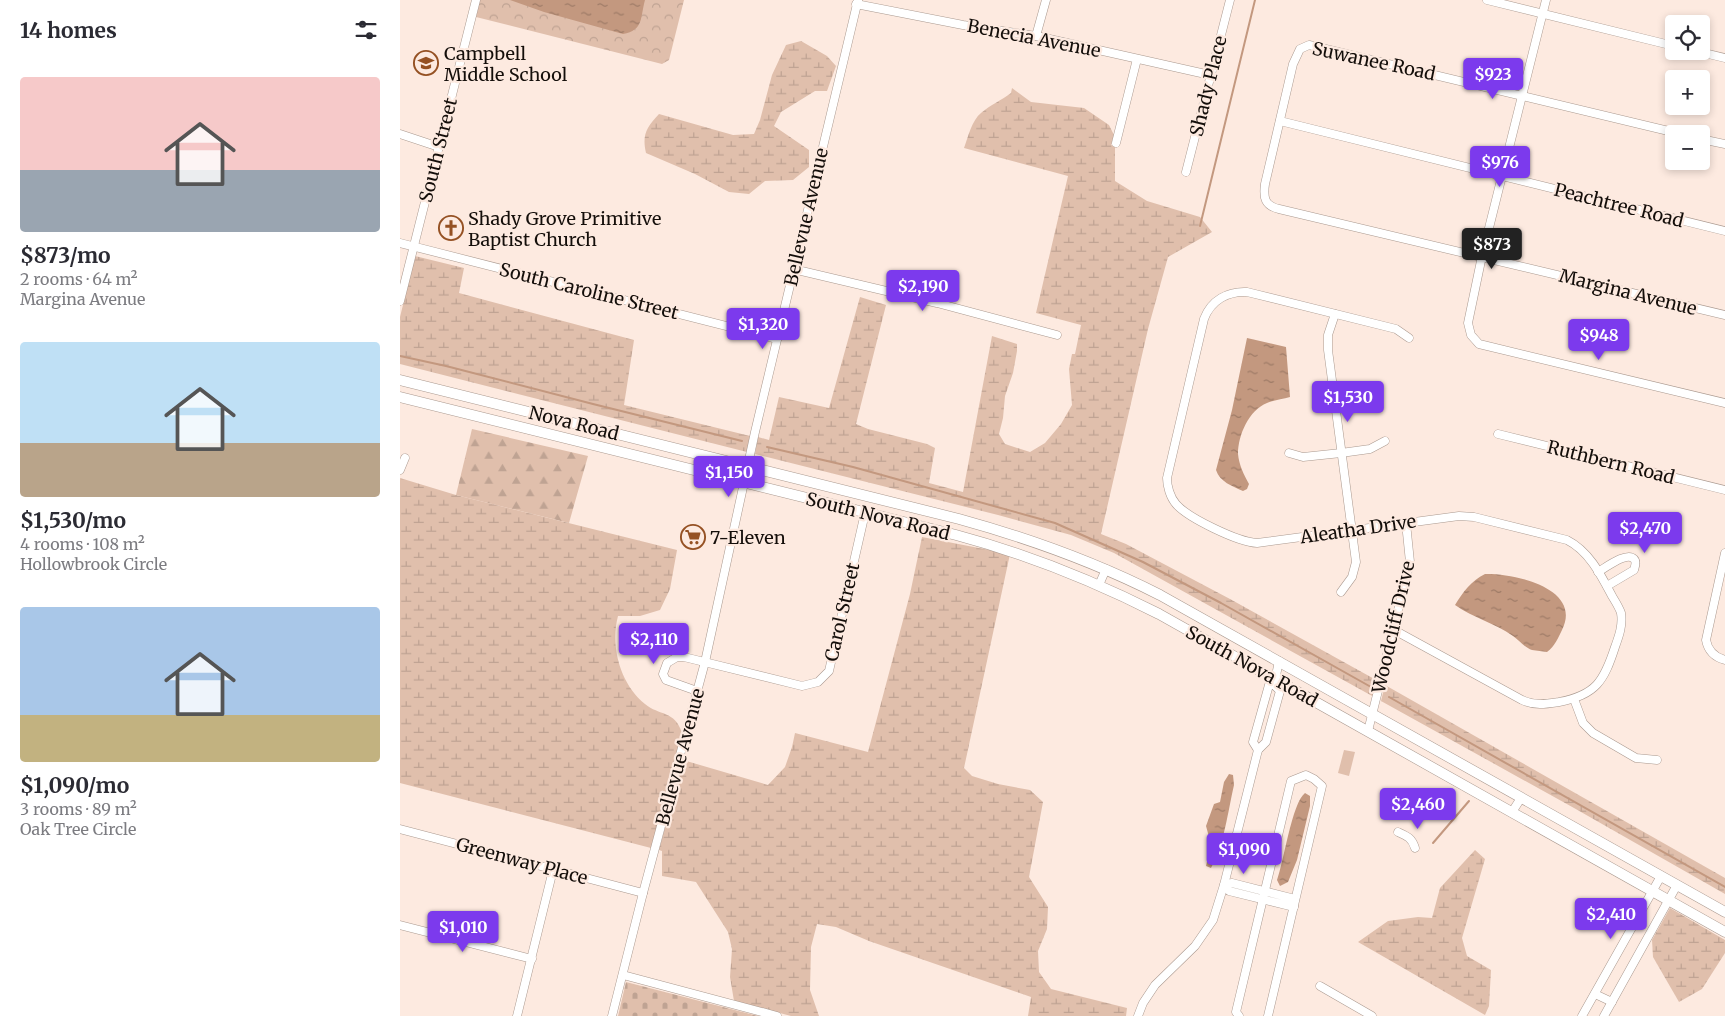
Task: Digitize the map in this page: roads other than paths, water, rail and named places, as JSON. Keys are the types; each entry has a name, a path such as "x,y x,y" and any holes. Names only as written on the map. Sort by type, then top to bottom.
{"main road":[{"name":"Nova Road","path":"400,380 748,467"},
{"name":"Nova Road","path":"400,397 744,483"},
{"name":"South Nova Road","path":"748,467 988,527 1045,545 1106,569 1160,595 1725,912"},
{"name":"South Nova Road","path":"744,483 1002,548 1065,570 1099,585 1159,614 1274,682 1368,731 1725,932"}],"street":[{"name":"South Street","path":"400,301 476,0"},
{"path":"1036,36 1046,0"},
{"path":"1486,0 1665,44"},
{"path":"1546,0 1482,256 1468,323 1471,336 1479,344 1725,403"},
{"name":"Shady Place","path":"1186,172 1227,1"},
{"name":"Benecia Avenue","path":"857,2 963,25 1036,36 1210,75"},
{"name":"Bellevue Avenue","path":"612,1016 643,893 706,662 744,483 857,2"},
{"name":"Suwanee Road","path":"1280,121 1293,64 1300,49 1306,45 1313,45 1665,130"},
{"path":"1710,54 1725,58"},
{"path":"1116,143 1137,59"},
{"name":"Peachtree Road","path":"1280,121 1725,231"},
{"name":"Margina Avenue","path":"1280,121 1264,192 1265,199 1269,205 1279,209 1482,256 1725,316"},
{"path":"400,134 439,147"},
{"path":"1710,141 1725,144"},
{"name":"South Caroline Street","path":"400,243 777,339"},
{"path":"793,269 937,303 1057,335"},
{"name":"Aleatha Drive","path":"1394,630 1528,703 1547,704 1574,699 1590,692 1602,680 1608,669 1621,631 1621,613 1607,586 1586,553 1567,540 1474,517 1445,517 1257,543 1246,542 1226,534 1182,509 1173,500 1167,483 1167,471 1202,325 1206,314 1218,299 1228,294 1247,292 1396,329 1409,338"},
{"path":"1335,314 1327,342 1355,553 1355,571 1349,583 1341,592"},
{"name":"Ruthbern Road","path":"1498,434 1725,490"},
{"path":"1290,453 1302,457 1341,453 1370,449 1384,441"},
{"path":"400,470 405,458"},
{"name":"Carol Street","path":"698,691 666,680 663,674 665,667 677,657 684,657 802,686 818,682 829,671 865,513"},
{"name":"Woodcliff Drive","path":"1368,731 1410,562 1406,523"},
{"path":"1725,553 1723,574 1706,634 1707,646 1717,657 1725,660"},
{"path":"1598,572 1626,556 1632,557 1635,560 1634,570 1607,586"},
{"path":"1099,585 1106,569"},
{"path":"1138,1016 1143,1003 1155,985 1195,946 1213,920 1224,885 1258,750 1266,742 1280,692 1274,682 1279,661"},
{"path":"1258,750 1253,742 1269,685 1274,682"},
{"path":"1574,699 1583,723 1593,733 1636,758 1657,760"},
{"path":"1239,1016 1236,1012 1291,781 1306,775 1322,786 1268,1016"},
{"path":"1512,812 1521,798"},
{"name":"Greenway Place","path":"400,830 643,893"},
{"path":"1398,832 1413,840 1415,848"},
{"path":"517,1016 553,870"},
{"path":"1582,1016 1661,876"},
{"path":"1224,885 1229,891 1294,903"},
{"path":"1604,1016 1677,885"},
{"path":"400,925 532,959"},
{"path":"623,975 777,1016"},
{"path":"1320,986 1372,1016"},
{"path":"1595,994 1612,1002"}],"water":[{"path":"510,0 645,0 638,26 635,30 623,34 544,12"},
{"path":"1247,338 1286,347 1290,397 1261,406 1250,417 1242,431 1238,454 1249,484 1247,489 1243,491 1223,481 1216,470 1232,410"},
{"path":"1485,574 1512,576 1527,580 1542,586 1563,603 1566,615 1562,630 1550,650 1547,652 1529,649 1506,631 1469,614 1455,605 1468,587"},
{"path":"1229,774 1233,775 1234,785 1222,838 1211,868 1206,866 1211,844 1206,826 1214,804 1220,802 1224,782"},
{"path":"1305,793 1310,796 1310,806 1297,860 1288,882 1280,886 1277,880 1292,820 1300,799"}],"waterway":[{"path":"1200,226 1255,0"},
{"path":"400,356 742,441"},
{"path":"767,447 853,467 1055,523 1143,562 1221,603 1371,687"},
{"path":"1389,697 1725,887"},
{"path":"1433,843 1469,801"}],"place":[{"name":"Campbell Middle School","path":"426,63"},
{"name":"Shady Grove Primitive Baptist Church","path":"451,228"},
{"name":"7-Eleven","path":"693,537"}]}
